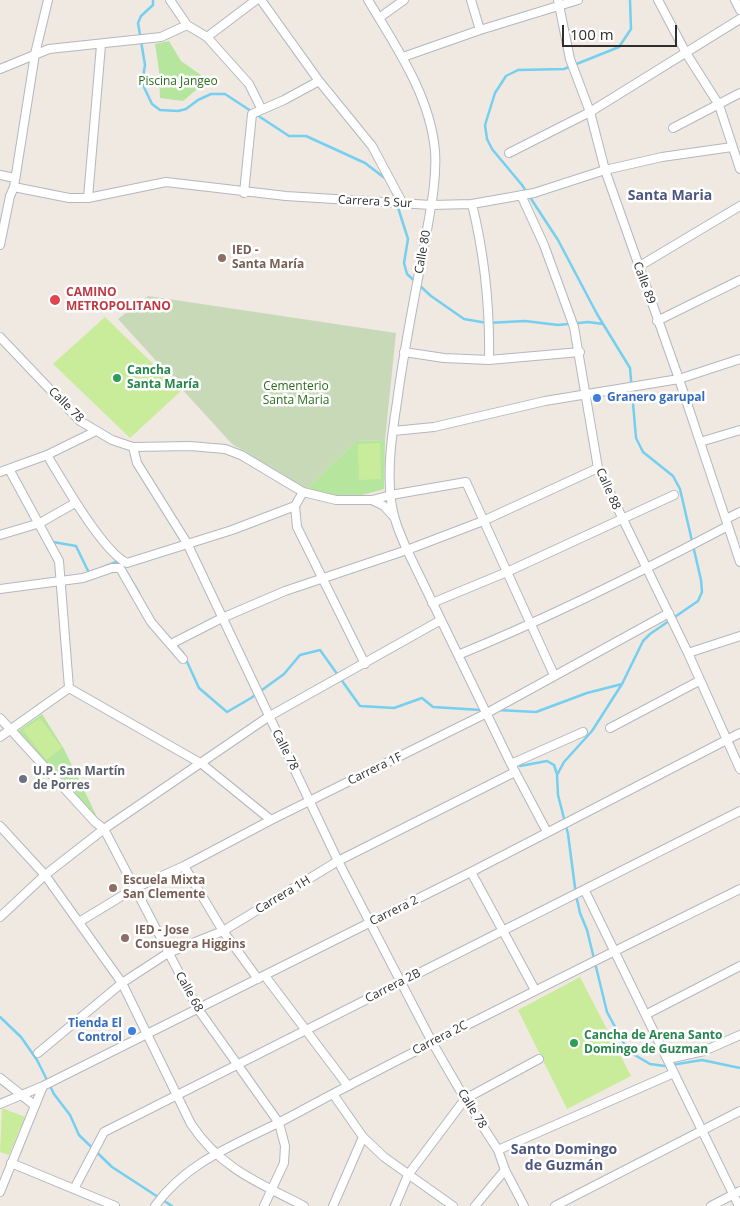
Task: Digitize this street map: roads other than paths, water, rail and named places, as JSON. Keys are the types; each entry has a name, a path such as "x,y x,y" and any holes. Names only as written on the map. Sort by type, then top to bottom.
{"street":[{"path":"0,245 10,196 14,187 35,54 48,0"},
{"path":"170,0 187,24 207,37 249,84 257,111 244,193"},
{"path":"207,37 256,0"},
{"path":"262,0 319,81 372,146 403,204"},
{"name":"Calle 80","path":"368,0 403,57 422,101 433,137 435,176 404,352 393,431 391,495 394,517 406,550 511,764 547,832"},
{"path":"379,18 404,0"},
{"path":"471,0 480,30"},
{"path":"403,57 558,2 578,0"},
{"path":"658,0 686,53 719,105 740,169"},
{"path":"735,0 740,10"},
{"name":"Calle 89","path":"558,2 570,59 590,112 605,170 679,379 740,562"},
{"path":"509,152 590,112 740,19"},
{"path":"0,69 49,49 141,40 168,35 187,24"},
{"path":"88,198 101,45"},
{"path":"257,111 284,100 319,81"},
{"path":"673,128 740,93"},
{"name":"Carrera 5 Sur","path":"14,187 70,198 88,198 166,182 244,193 403,204 472,204 534,193 605,170 662,157 732,147"},
{"path":"0,175 15,178"},
{"name":"Calle 88","path":"523,195 544,244 573,324 580,352 598,468 688,653 740,769"},
{"path":"472,204 480,238 490,323 489,360"},
{"path":"638,267 740,206"},
{"path":"657,321 740,280"},
{"name":"Calle 78","path":"0,336 80,421 96,431 133,447 137,463 187,543 338,861 432,1042 465,1099 498,1150 505,1170 524,1206"},
{"path":"404,352 444,358 489,360 580,352"},
{"path":"393,431 466,421 586,394 679,379 740,359"},
{"path":"700,442 740,430"},
{"path":"0,472 47,455 96,431"},
{"path":"133,447 190,446 225,449 241,455 303,492 324,499 372,500 466,482 554,675"},
{"path":"47,455 75,502 123,566 151,622 173,643 183,659"},
{"path":"173,643 222,618 321,577 406,550 483,520 598,468"},
{"path":"8,469 40,523 59,561 69,688"},
{"path":"303,492 295,506 297,527 364,664"},
{"path":"432,603 507,572 674,495"},
{"path":"372,500 384,506 394,517"},
{"path":"0,535 40,523 75,502"},
{"path":"0,589 83,578 232,530 295,506"},
{"path":"458,655 532,625 647,569 703,540 740,512"},
{"name":"Carrera 1F","path":"79,922 135,888 184,866 271,820 487,713 554,675 671,617"},
{"path":"0,917 44,875 104,829 202,764 268,717 441,620"},
{"path":"688,653 740,636"},
{"path":"610,728 699,681"},
{"path":"0,737 10,728 69,688"},
{"path":"69,688 202,764 271,820"},
{"name":"Calle 68","path":"0,718 104,829 198,1009 279,1123 285,1146 284,1163 264,1206"},
{"path":"511,764 583,732"},
{"name":"Carrera 2","path":"0,1104 47,1084 261,978 740,733"},
{"name":"Carrera 1H","path":"38,1053 122,983 168,953 223,931 338,861 516,772"},
{"name":"Carrera 2B","path":"74,1189 104,1132 583,892 740,811"},
{"path":"0,826 44,875 122,983 191,1124 213,1153 243,1176 304,1206"},
{"path":"184,866 223,931 305,1030 348,1086"},
{"path":"471,872 535,990"},
{"name":"Carrera 2C","path":"156,1204 164,1193 198,1163 213,1153 279,1123 432,1042 740,889"},
{"path":"583,892 647,1014 702,1130 736,1192 739,1206"},
{"path":"647,1014 740,966"},
{"path":"498,1150 671,1065 740,1035"},
{"path":"395,1206 408,1175 465,1099 538,1059"},
{"path":"0,1078 33,1107"},
{"path":"0,1192 33,1107 47,1084"},
{"path":"334,1094 363,1138 384,1157 453,1206"},
{"path":"555,1206 740,1112"},
{"path":"333,1206 363,1138"},
{"path":"11,1163 106,1204 115,1206"},
{"path":"475,1206 505,1170"},
{"path":"711,1206 736,1192"}],"waterway":[{"path":"153,0 153,5 141,16 138,23 145,65 142,83 152,104 160,110 178,111 186,109 198,100 211,94 225,94 289,136 306,136 365,163 386,179"},
{"path":"630,0 631,29 619,47 564,69 518,70 506,76 495,93 485,125 487,139 492,149 522,185 558,240 597,314 630,368 636,438 643,452 673,476 680,489 701,580 702,592 698,601 650,634 643,641 622,684 592,731 564,762 557,775 558,795 568,834 580,913 587,930 607,1012 628,1051 650,1064 665,1066 702,1060 740,1068"},
{"path":"394,195 408,239 404,263 407,274 431,296 464,319 487,323 525,321 558,325 588,322 603,324"},
{"path":"53,542 76,546 89,573 91,572"},
{"path":"101,568 116,562 121,563 139,593"},
{"path":"175,644 183,653 199,688 227,712 251,698 284,674 300,655 320,650 360,706 394,708 422,698 433,707 481,710"},
{"path":"497,710 536,712 587,693 622,684"},
{"path":"520,766 547,761 554,765 557,774"},
{"path":"0,1017 21,1037 37,1060 54,1094 70,1115 79,1135 112,1167 172,1206"}],"place":[{"name":"IED - Santa María","path":"222,258"},
{"name":"CAMINO METROPOLITANO","path":"55,300"},
{"name":"Cancha Santa María","path":"117,378"},
{"name":"Granero garupal","path":"597,398"},
{"name":"U.P. San Martín de Porres","path":"23,779"},
{"name":"Escuela Mixta San Clemente","path":"113,888"},
{"name":"IED - Jose Consuegra Higgins","path":"125,938"},
{"name":"Tienda El Control","path":"132,1031"},
{"name":"Cancha de Arena Santo Domingo de Guzman","path":"574,1043"}],"district":[{"name":"Santa Maria","path":"670,196"},
{"name":"Santo Domingo de Guzmán","path":"564,1158"}],"park label":[{"name":"Piscina Jangeo","path":"178,82"},
{"name":"Cementerio Santa Maria","path":"296,394"}]}
